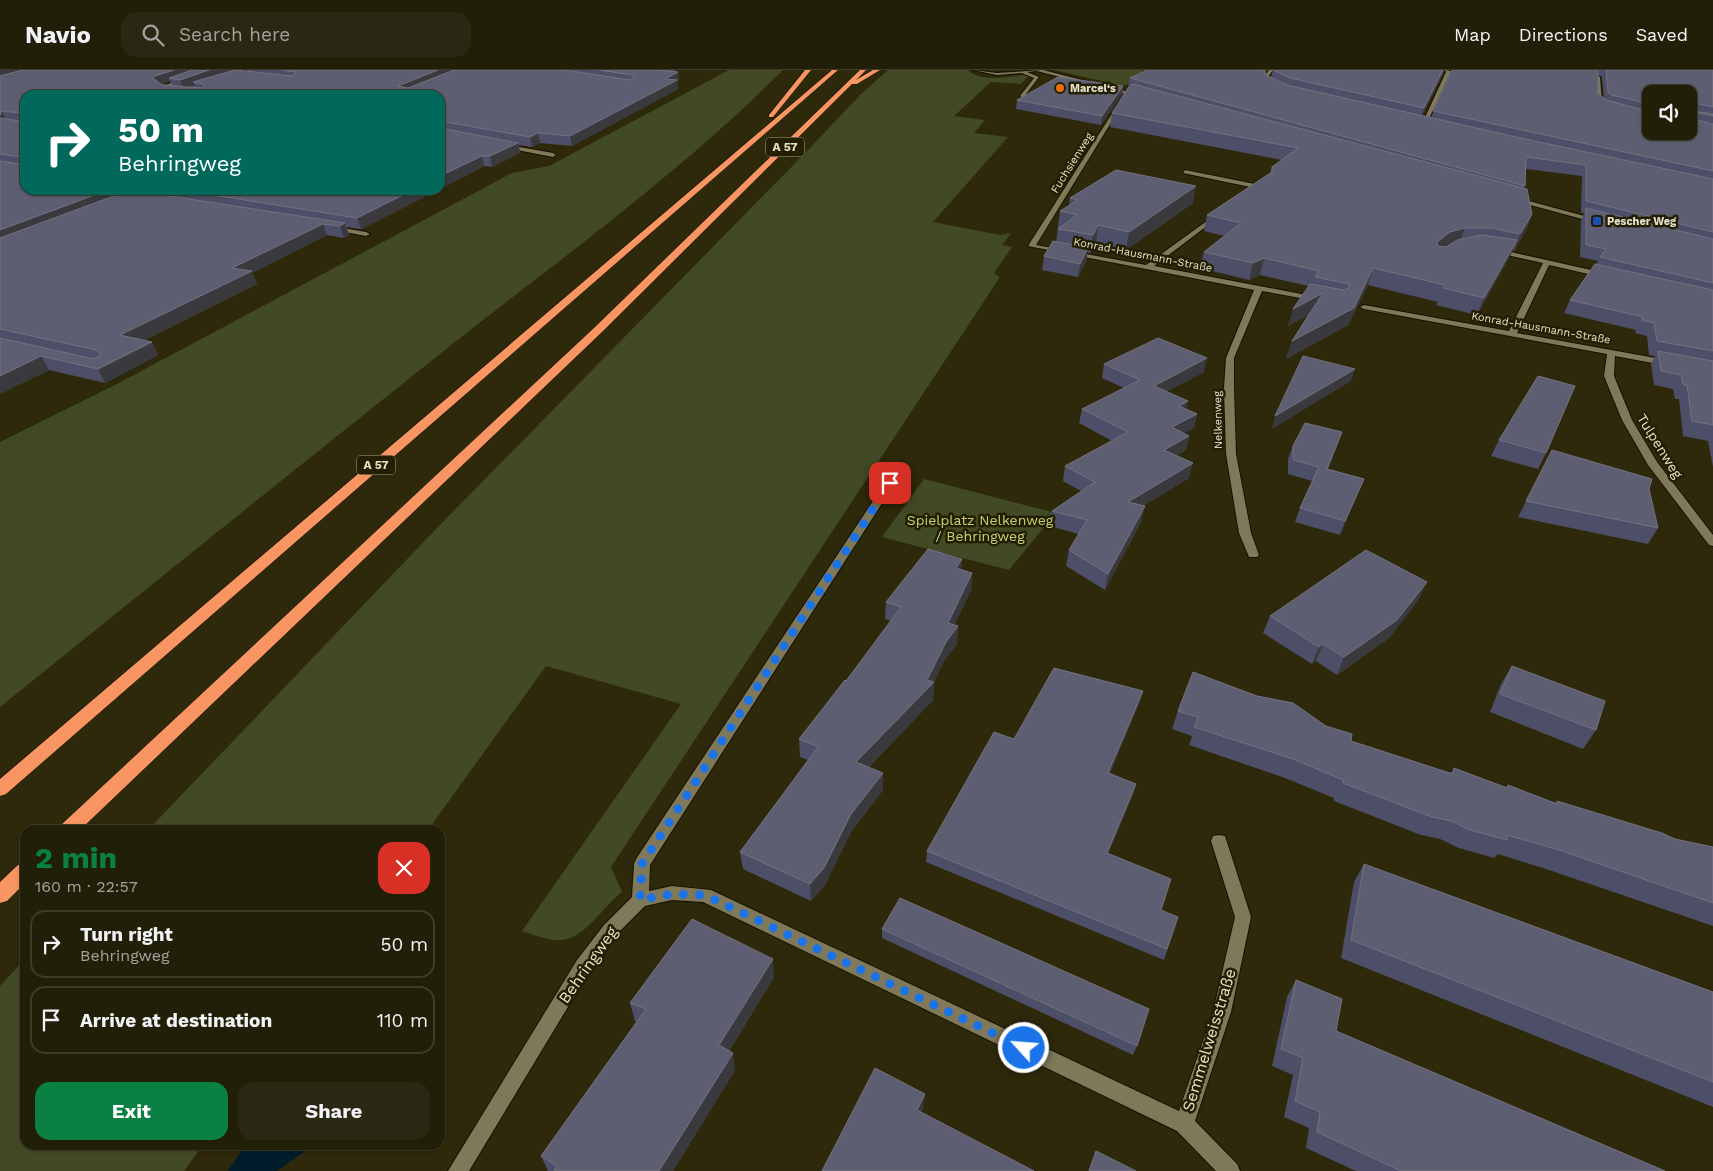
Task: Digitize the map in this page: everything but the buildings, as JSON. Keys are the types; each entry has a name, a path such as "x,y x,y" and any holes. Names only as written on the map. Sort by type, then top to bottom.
{"highway":[{"path":"751,140 808,70"},
{"name":"A 57","path":"0,789 751,140 835,70"},
{"name":"A 57","path":"73,825 598,330 863,70"},
{"path":"845,88 868,77 877,70"},
{"path":"0,894 20,876"}],"street":[{"path":"166,90 161,87 216,70"},
{"path":"975,70 992,74 1037,70 1148,98"},
{"path":"1266,77 1271,70"},
{"path":"1424,123 1438,97 1447,70"},
{"path":"1019,72 1037,77 1023,96"},
{"path":"1256,76 1266,77 1271,84 1285,90"},
{"path":"1598,77 1599,102 1611,108"},
{"path":"188,90 200,86"},
{"name":"Fuchsienweg","path":"1032,246 1123,98 1130,92"},
{"path":"1414,121 1433,125"},
{"path":"495,144 552,155"},
{"path":"1185,172 1263,186 1254,192"},
{"path":"141,195 136,197 155,200"},
{"path":"1505,197 1606,223"},
{"path":"1148,267 1223,212"},
{"path":"327,228 366,234"},
{"name":"Konrad-Hausmann-Straße","path":"1032,246 1330,301"},
{"path":"1486,248 1615,278"},
{"path":"1512,334 1547,262"},
{"name":"Nelkenweg","path":"1253,555 1245,533 1231,454 1229,388 1230,358 1259,288"},
{"name":"Konrad-Hausmann-Straße","path":"1364,307 1676,364"},
{"name":"Tulpenweg","path":"1611,353 1609,376 1627,420 1652,463 1713,543"},
{"path":"640,900 642,864 890,483"},
{"name":"Semmelweisstraße","path":"1184,1124 1222,1012 1244,917 1219,841"},
{"name":"Semmelweisstraße","path":"640,900 672,894 705,895 1184,1124 1230,1171"},
{"name":"Behringweg","path":"458,1171 583,966 610,930 640,900"}],"green space":[{"path":"729,70 783,70 745,107 665,177 455,342 0,707 0,442 117,384 512,173 549,166"},
{"path":"888,70 968,70 980,77 989,78 1031,73 1021,84 991,82 954,116 985,120 974,133 1008,137 933,222 1000,235 1011,233 1002,245 1012,247 994,273 1000,277 611,867 622,892 583,931 564,940 553,940 522,931 681,704 546,666 432,825 153,825 436,529 860,95"},
{"path":"1054,70 1143,70 1129,85 1119,85"},
{"name":"Spielplatz Nelkenweg / Behringweg","path":"924,479 1056,513 1009,570 882,537"},
{"path":"20,964 20,1150 199,1150 184,1171 0,1171 0,986"}],"water":[{"path":"243,1150 307,1150 277,1171 228,1171"}],"place":[{"name":"Marcel‘s","path":"1060,88"},
{"name":"Pescher Weg","path":"1597,221"}],"route":[{"path":"890,483 642,864 640,900 672,894 705,895 1024,1048"}]}
